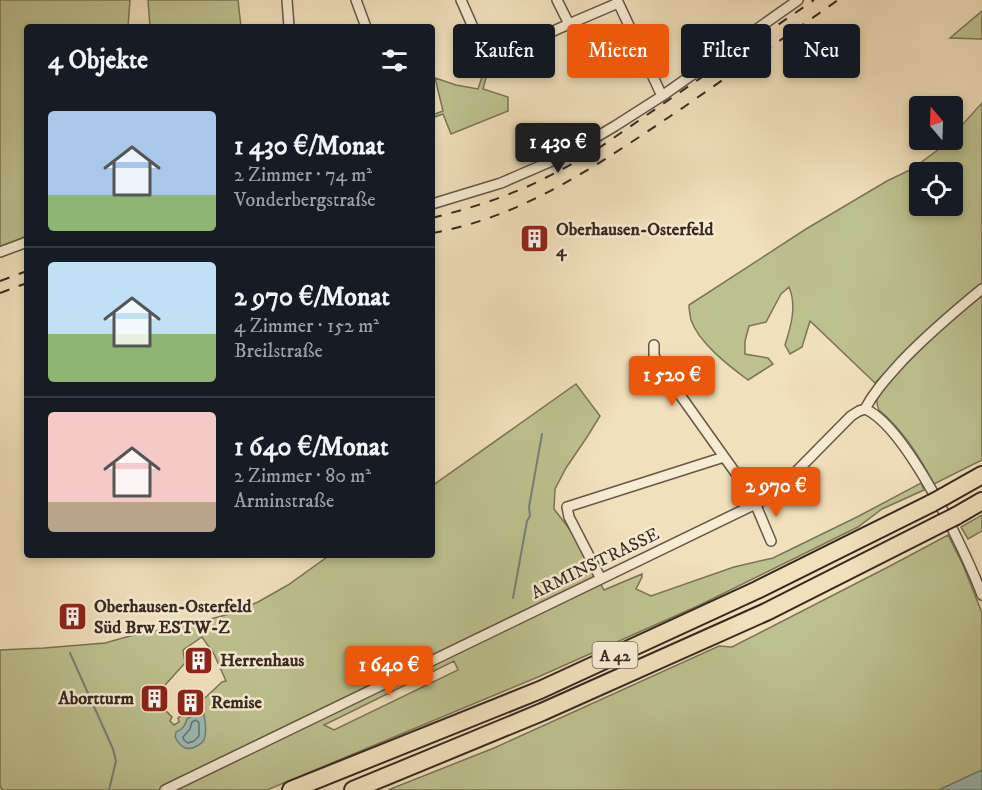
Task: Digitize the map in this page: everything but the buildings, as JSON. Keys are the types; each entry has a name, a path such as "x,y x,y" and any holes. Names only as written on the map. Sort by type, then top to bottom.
{"highway":[{"name":"A 42","path":"291,790 540,690 757,590 982,475"},
{"name":"A 42","path":"353,790 675,654 766,612 949,520 982,501"}],"street":[{"path":"287,0 288,24"},
{"path":"356,0 365,24"},
{"path":"461,0 484,52 489,57 496,57 567,25"},
{"path":"557,0 569,24 618,2 662,96"},
{"path":"435,203 501,183 568,154 662,96 798,0"},
{"path":"0,252 24,243"},
{"name":"ARMINSTRASSE","path":"165,790 768,498 850,416 865,409 880,384 936,327 982,289"},
{"path":"654,345 654,356 659,364 756,504 771,542"},
{"path":"865,409 890,429 917,465 960,544 982,595"},
{"path":"601,579 569,517 567,507 724,457"}],"green space":[{"path":"0,0 130,0 128,24 24,24 24,237 0,247"},
{"path":"148,0 238,0 241,24 150,24"},
{"path":"982,11 982,39 950,38"},
{"path":"435,78 478,89 482,78 486,78 483,89 508,97 508,111 451,134 443,114 435,117 435,114 443,111"},
{"path":"982,103 982,284 933,325 875,383 810,321 802,347 790,354 785,345 793,309 789,287 781,294 766,322 749,326 745,341 745,354 768,358 773,364 748,380 715,353 701,337 691,320 689,305 806,229 909,170 909,216 963,216 963,162 921,162 938,150 963,150 963,124"},
{"path":"982,294 982,460 934,484 910,444 879,410 877,399 885,385 916,353"},
{"path":"576,384 600,416 555,489 554,509 574,535 604,590 642,574 636,589 651,596 734,567 773,558 921,483 924,490 882,509 858,527 700,605 538,677 267,790 2,790 0,785 0,650 105,643 196,623 229,614 258,602 288,585 326,558 435,558 435,484","holes":["202,637 214,654 226,681 178,718 179,722 174,725 170,721 172,717 157,702 151,700 151,697 153,694 158,695 185,663 183,650","454,661 458,670 334,730 324,725"]},
{"path":"982,515 982,531 968,539 961,527"},
{"path":"948,535 982,613 982,770 939,790 388,790 494,748 719,646 732,647"}],"water":[{"path":"203,711 205,722 204,740 193,748 184,748 175,737 176,732 183,727 187,719"},
{"path":"982,770 982,790 939,790"}],"waterway":[{"path":"513,598 527,521 530,516 529,507 542,434"},
{"path":"70,653 113,749 116,761 109,790"}],"railway":[{"path":"435,217 505,196 572,164 596,150 814,0"},
{"path":"435,232 500,214 564,184 655,127 838,0"},
{"path":"0,281 24,272"},
{"path":"0,293 24,284"}],"place":[{"name":"Oberhausen-Osterfeld 4","path":"535,239"},
{"name":"Oberhausen-Osterfeld Süd Brw ESTW-Z","path":"73,616"},
{"name":"Herrenhaus","path":"199,660"},
{"name":"Abortturm","path":"155,698"},
{"name":"Remise","path":"190,702"}]}
